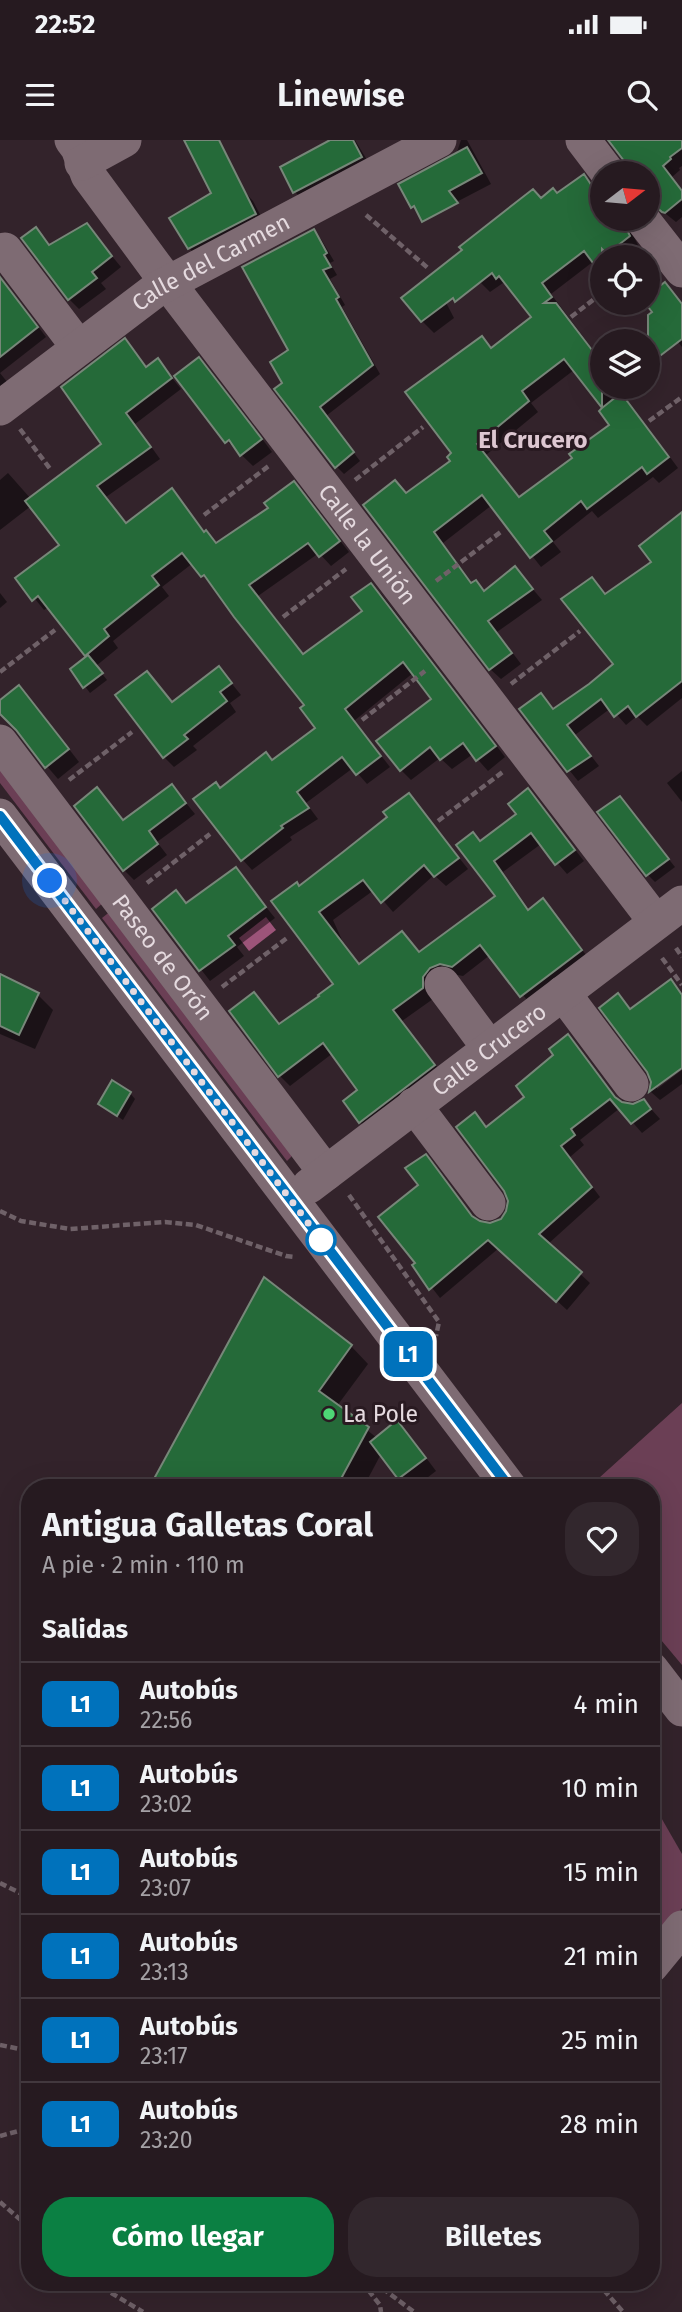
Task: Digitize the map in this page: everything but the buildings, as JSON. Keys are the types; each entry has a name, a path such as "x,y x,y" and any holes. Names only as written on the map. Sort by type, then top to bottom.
{"street":[{"path":"77,151 124,140"},
{"name":"Calle del Carmen","path":"6,413 168,283 439,140"},
{"path":"583,140 599,161"},
{"name":"Calle la Unión","path":"77,151 88,175 168,283 666,927"},
{"path":"651,231 682,271"},
{"path":"5,250 70,336"},
{"name":"Paseo de Orón","path":"0,742 337,1184"},
{"path":"0,816 503,1479"},
{"name":"Calle Crucero","path":"292,1199 337,1184 414,1105 563,993 666,927"},
{"name":"Calle Crucero","path":"442,984 479,1034"},
{"name":"Calle Crucero","path":"563,993 631,1084"},
{"name":"Calle Crucero","path":"414,1105 488,1203"},
{"path":"660,1681 682,1709"},
{"path":"660,1955 682,1928"}],"path":[{"path":"362,212 429,269"},
{"path":"571,317 590,302"},
{"path":"649,421 682,397"},
{"path":"6,413 51,470"},
{"name":"Calle la Unión","path":"348,486 423,427"},
{"path":"204,515 281,457"},
{"name":"Calle la Unión","path":"433,583 502,531"},
{"name":"Calle la Unión","path":"283,617 348,567"},
{"path":"0,672 55,631"},
{"path":"501,692 580,631"},
{"path":"362,720 426,670"},
{"path":"63,785 132,732"},
{"path":"438,821 514,763"},
{"name":"Paseo de Orón","path":"142,887 211,834"},
{"path":"666,927 682,985"},
{"name":"Paseo de Orón","path":"221,988 287,938"},
{"path":"337,1184 439,1322"},
{"path":"0,1211 21,1221 70,1229 165,1222 195,1225 286,1256 338,1262"},
{"path":"0,1883 21,1894"},
{"path":"0,2045 21,2049"},
{"path":"0,2136 21,2130"},
{"path":"0,2202 21,2220"},
{"path":"108,2291 143,2312"},
{"path":"369,2291 380,2305 381,2312"},
{"path":"386,2291 414,2312"},
{"path":"605,2291 623,2312"}],"shaded area":[{"path":"0,764 105,901 96,909 0,783"},
{"path":"112,910 294,1149 287,1161 102,918"},
{"path":"266,917 276,930 249,951 239,938"},
{"path":"682,1403 682,1665 660,1639 660,1479 598,1479"},
{"path":"660,1816 682,1854 682,1908 660,1937"}],"bus line":[{"name":"L1","path":"0,816 503,1479"}],"place":[{"name":"La Pole","path":"329,1414"}],"district":[{"name":"El Crucero","path":"533,440"}],"route":[{"path":"50,881 324,1244 321,1240"}]}
